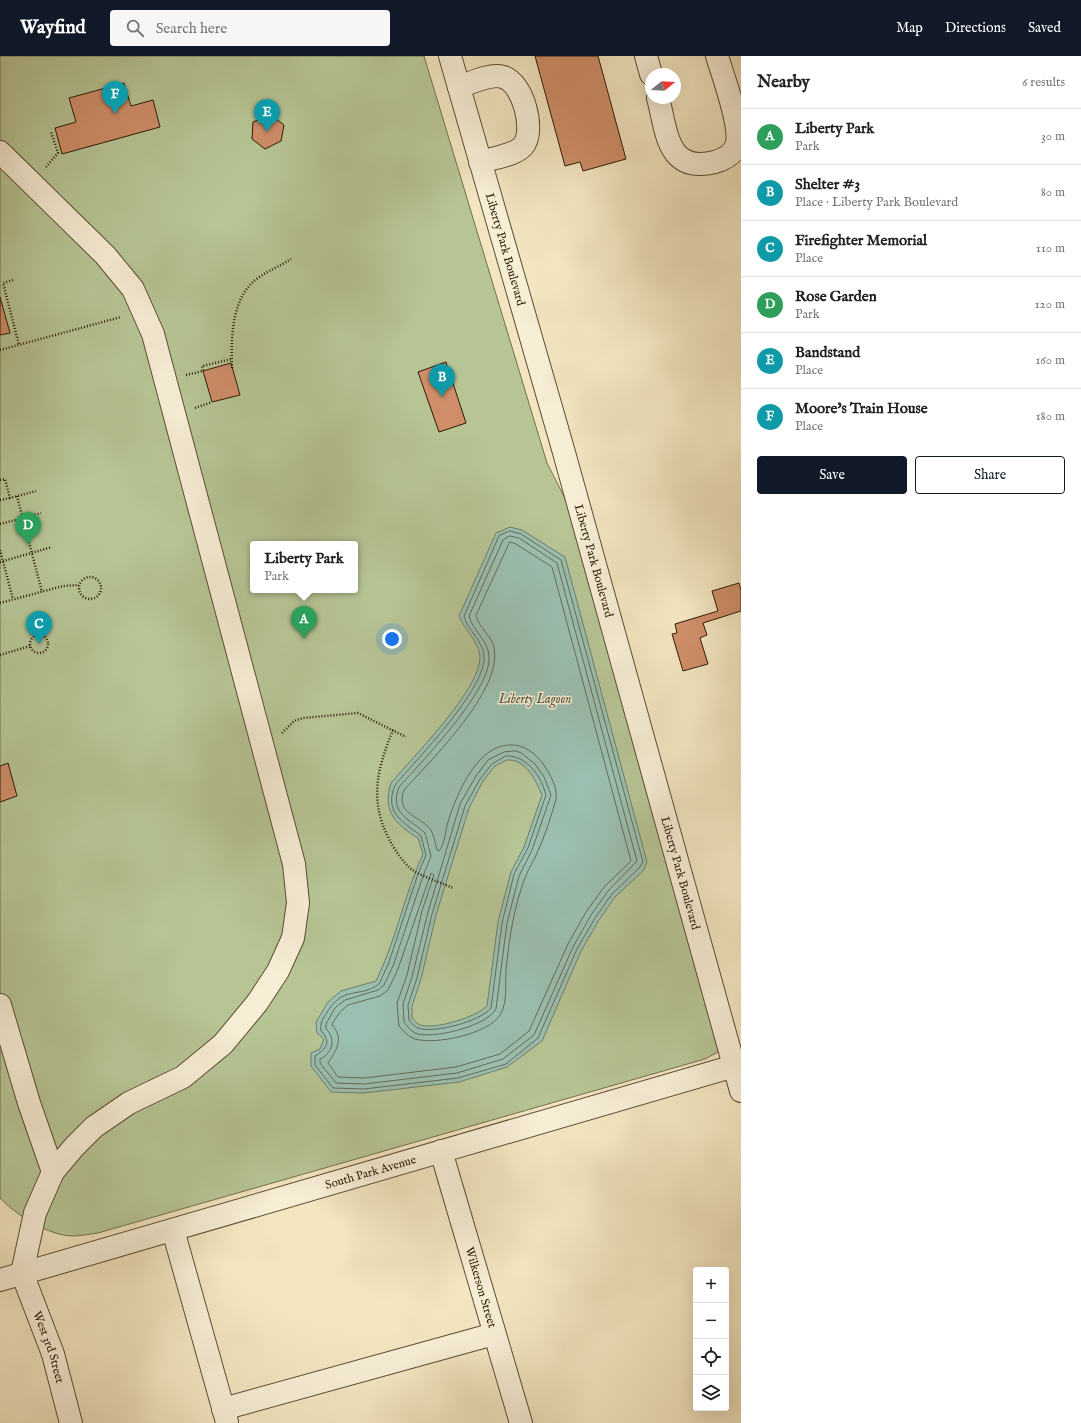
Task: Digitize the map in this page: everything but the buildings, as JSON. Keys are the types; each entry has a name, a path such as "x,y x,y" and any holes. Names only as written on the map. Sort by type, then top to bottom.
{"street":[{"name":"Liberty Park Boulevard","path":"450,56 737,1065 741,1091"},
{"path":"646,56 649,68"},
{"path":"660,104 672,149 681,158 695,164 710,163 722,160 731,154 737,143 737,125 717,56"},
{"path":"459,87 502,76 510,80 517,87 522,97 528,125 527,139 522,147 514,152 480,162"},
{"path":"0,152 105,255 133,289 153,334 294,864 298,903 293,938 278,971 257,1003 223,1044 183,1077 129,1103 94,1127 74,1147 53,1172 35,1213 22,1273"},
{"path":"0,1006 29,1103 53,1172"},
{"name":"South Park Avenue","path":"0,1280 737,1065"},
{"name":"Wilkerson Street","path":"441,1151 521,1423"},
{"path":"173,1230 225,1416 494,1334"},
{"name":"West 3rd Street","path":"22,1273 54,1354 71,1423"}],"path":[{"path":"32,182 58,153 51,132"},
{"path":"232,368 231,342 234,318 242,298 252,283 291,259"},
{"path":"13,280 3,283 19,345"},
{"path":"0,350 143,310"},
{"path":"203,371 202,366 232,359"},
{"path":"0,480 5,478 10,498"},
{"path":"0,500 36,491"},
{"path":"17,496 42,592"},
{"path":"0,524 41,513"},
{"path":"2,561 52,547"},
{"path":"0,550 13,599"},
{"path":"0,603 63,586 79,585 86,577 93,577 99,581 101,591 97,597 86,598 80,593 79,585"},
{"path":"38,635 44,637 48,642 47,648 40,653 35,652 30,646 31,640 38,635"},
{"path":"0,655 30,646"},
{"path":"264,750 294,721 303,718 358,713 406,737"},
{"path":"393,730 378,774 377,801 380,821 395,851 411,869 453,888"}],"green space":[{"path":"0,56 424,56 547,463 574,516 720,1038 718,1052 705,1059 98,1233 73,1236 54,1232 34,1223 7,1205 0,1198"}],"water":[{"name":"Liberty Lagoon","path":"510,527 522,530 565,557 647,862 643,871 615,897 599,920 581,951 542,1041 507,1067 459,1082 364,1093 331,1092 311,1066 311,1053 320,1049 324,1039 317,1033 316,1022 328,1002 341,991 376,981 389,950 410,886 423,854 418,838 397,822 392,816 388,801 391,783 458,704 470,686 478,670 480,656 479,651 459,616 496,533","holes":["507,760 514,761 525,766 533,777 542,795 524,847 511,872 498,922 487,1006 482,1010 455,1022 435,1026 420,1025 412,1018 412,1006 421,979 436,915 469,808 483,781 495,766"]}],"place":[{"name":"Moore's Train House","path":"115,114"},
{"name":"Bandstand","path":"267,132"},
{"name":"Shelter #3","path":"442,397"},
{"name":"Rose Garden","path":"28,545"},
{"name":"Liberty Park","path":"304,639"},
{"name":"Firefighter Memorial","path":"39,644"}]}
